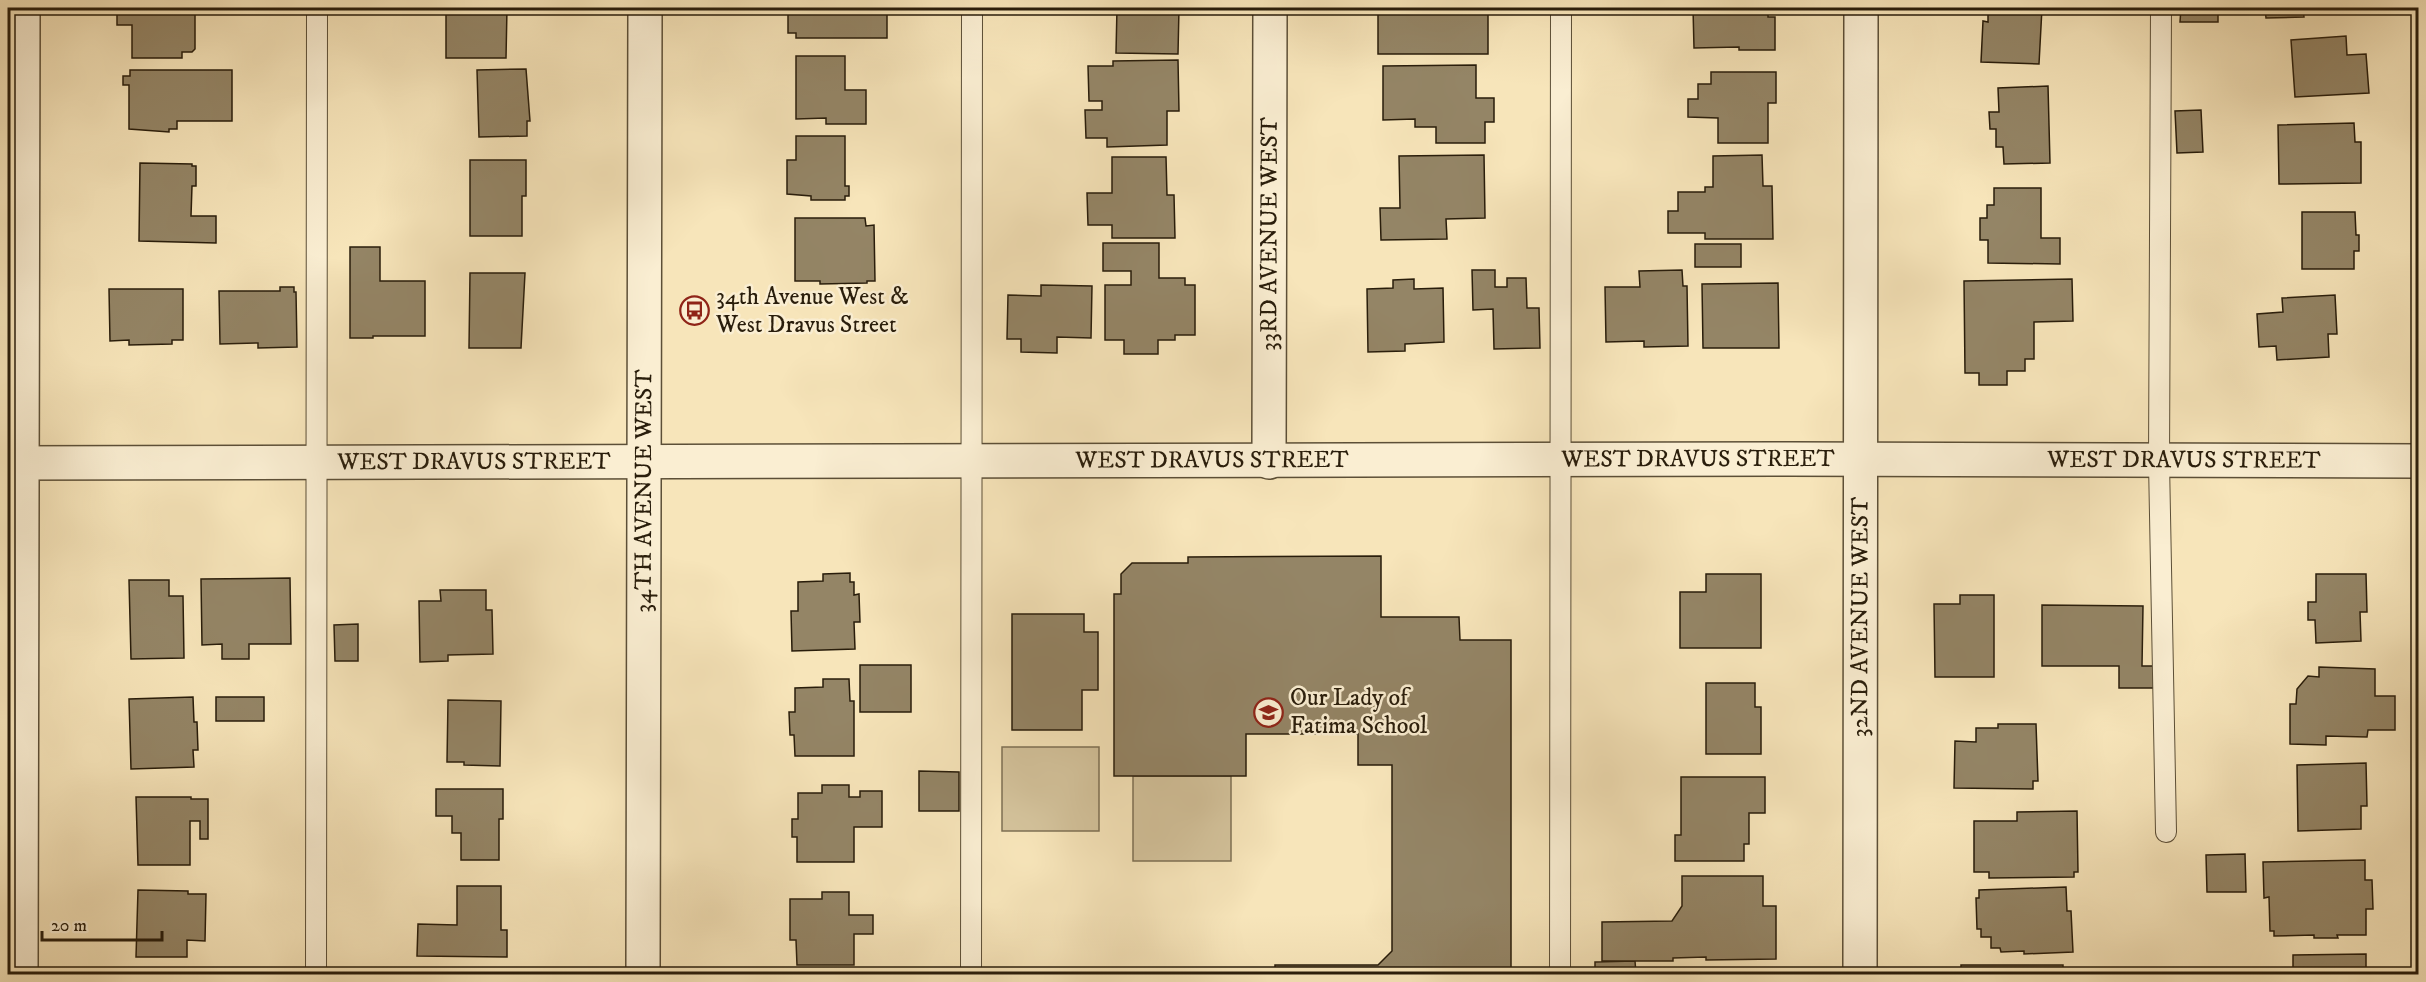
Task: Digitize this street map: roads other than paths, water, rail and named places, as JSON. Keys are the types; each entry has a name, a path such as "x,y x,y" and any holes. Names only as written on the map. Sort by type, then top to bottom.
{"street":[{"path":"21,975 15,463 23,8"},
{"name":"34TH AVENUE WEST","path":"643,975 645,8"},
{"name":"33RD AVENUE WEST","path":"1269,462 1270,8"},
{"name":"32ND AVENUE WEST","path":"1860,975 1862,8"},
{"name":"WEST DRAVUS STREET","path":"15,463 1861,459 2159,462 2418,461"}],"lane":[{"path":"316,975 317,8"},
{"path":"971,975 972,8"},
{"path":"1560,975 1561,8"},
{"path":"2161,8 2159,462 2166,832"}],"place":[{"name":"34th Avenue West & West Dravus Street","path":"695,311"},
{"name":"Our Lady of Fatima School","path":"1269,712"}]}
